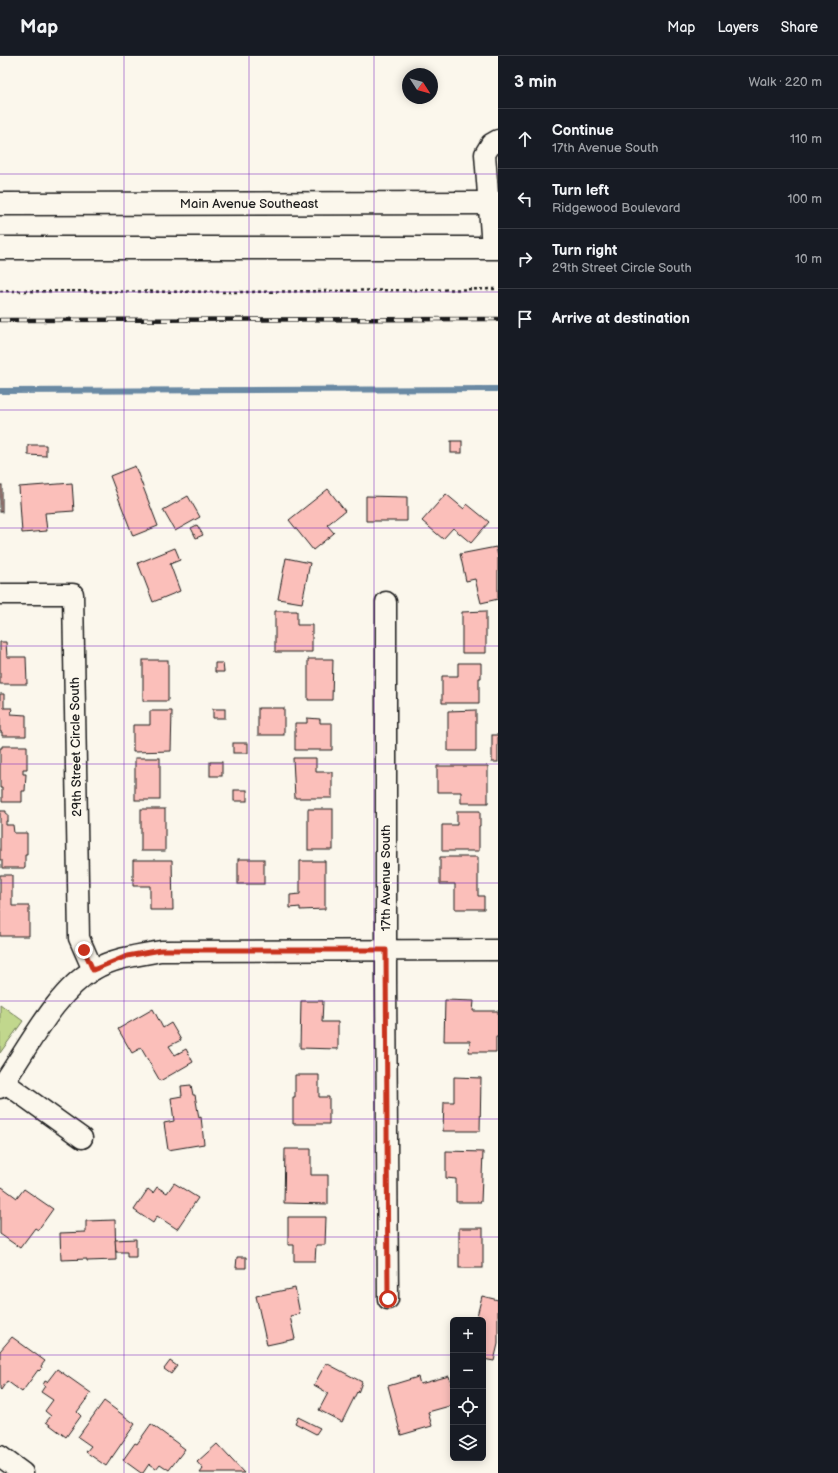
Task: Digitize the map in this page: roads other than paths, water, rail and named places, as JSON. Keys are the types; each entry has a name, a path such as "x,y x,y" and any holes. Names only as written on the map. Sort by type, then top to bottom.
{"main road":[{"name":"Main Avenue Southeast","path":"0,204 493,203"},
{"path":"0,248 495,248"}],"street":[{"path":"495,248 493,203 485,154 491,144 498,140"},
{"name":"29th Street Circle South","path":"0,594 73,594 79,938 93,970"},
{"name":"17th Avenue South","path":"386,602 388,1299"},
{"path":"82,1138 2,1085 58,1001 73,986 93,970 127,956 161,950 498,950"},
{"path":"0,1456 23,1473"}],"waterway":[{"path":"0,391 498,389"}],"railway":[{"path":"0,320 498,319"}]}
